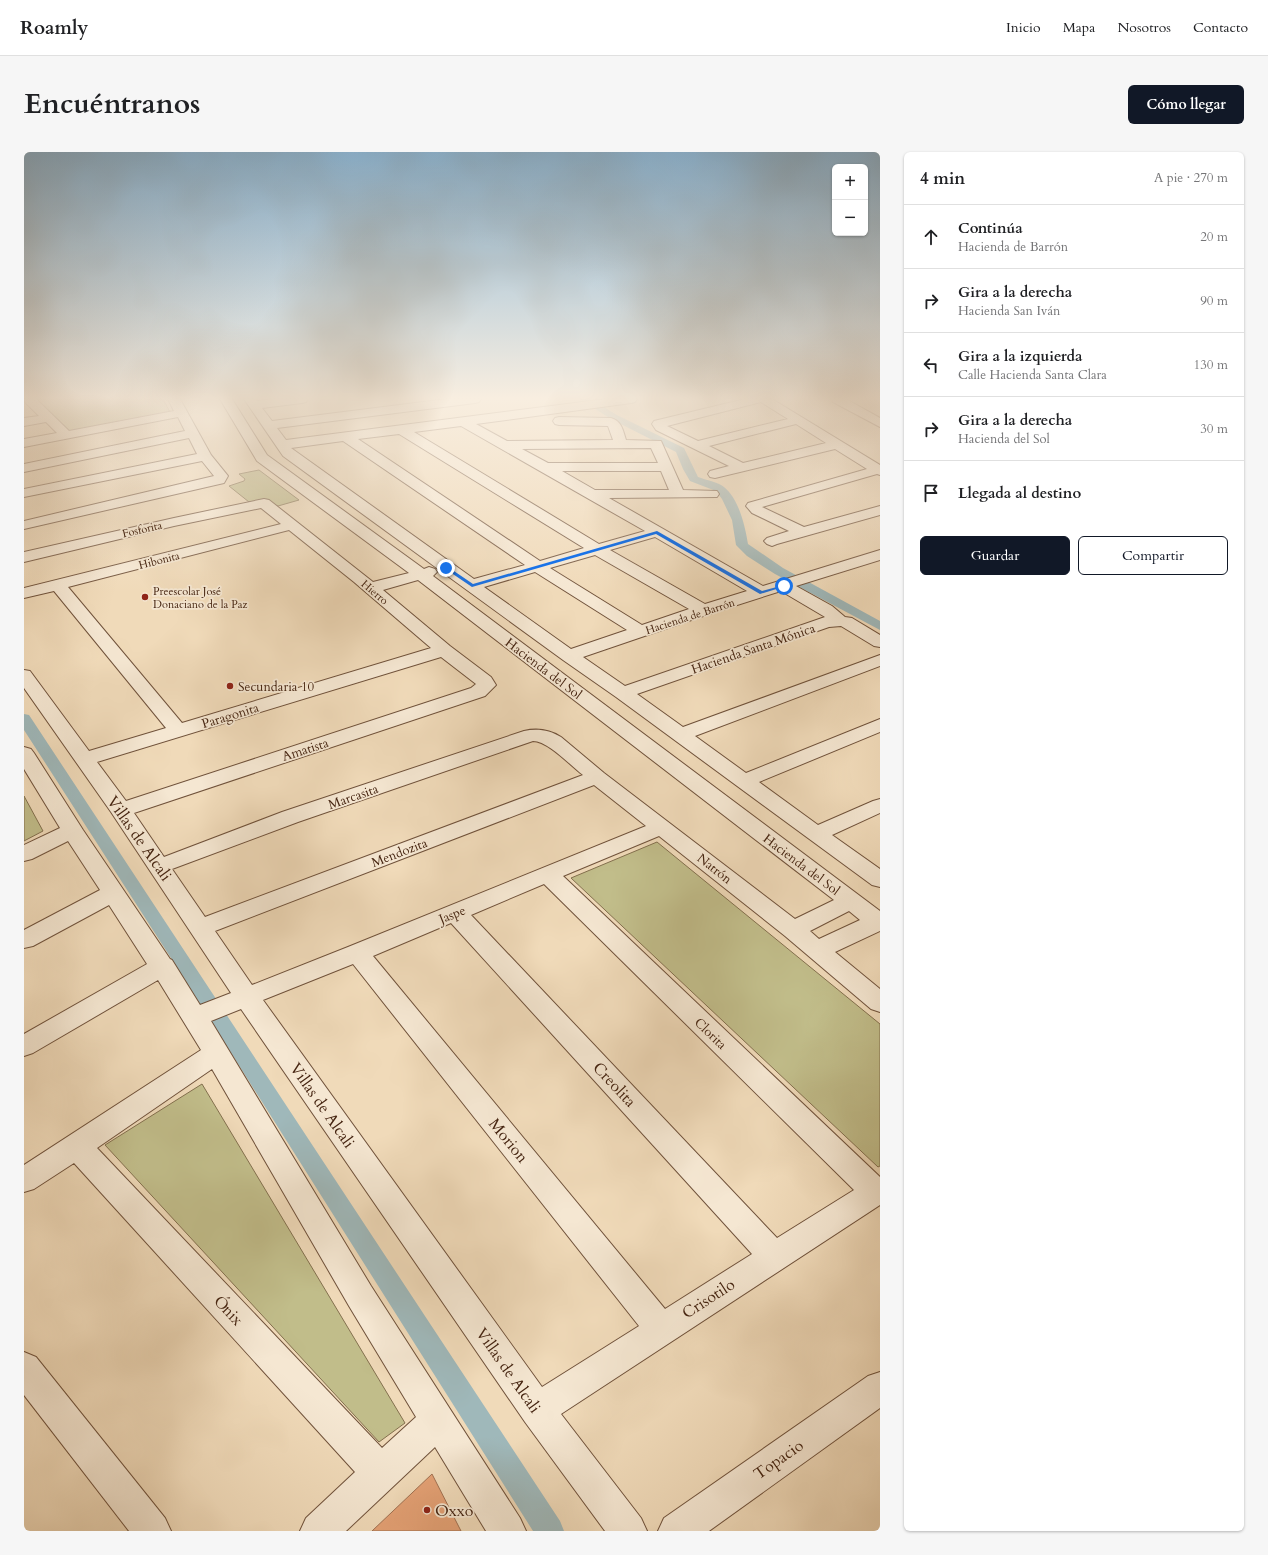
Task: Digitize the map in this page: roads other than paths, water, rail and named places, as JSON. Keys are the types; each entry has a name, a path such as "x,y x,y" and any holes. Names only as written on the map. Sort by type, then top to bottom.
{"street":[{"path":"24,468 47,463"},
{"path":"24,493 169,463"},
{"path":"24,525 214,482 220,479 221,476 211,463"},
{"name":"Hacienda del Sol","path":"269,463 414,570 879,922"},
{"name":"Hacienda del Sol","path":"302,463 341,493 472,585 568,656 623,693 880,880"},
{"path":"385,463 536,566 640,632"},
{"path":"457,463 597,549 703,610"},
{"path":"538,463 761,592"},
{"path":"665,463 678,494"},
{"path":"734,463 741,467"},
{"path":"714,474 756,463"},
{"path":"868,463 879,470"},
{"path":"545,467 667,467"},
{"path":"803,532 756,510 753,506 879,470"},
{"path":"592,494 712,494"},
{"name":"Hierro","path":"261,503 267,504 487,685"},
{"name":"Fosforita","path":"24,557 261,503"},
{"path":"772,541 880,510"},
{"name":"Hibonita","path":"24,592 171,557 293,525"},
{"path":"472,585 657,532"},
{"name":"Hacienda de Barrón","path":"568,656 703,610 880,556"},
{"path":"365,584 440,563"},
{"path":"57,584 178,730"},
{"path":"787,585 826,610 840,621 846,622 880,642"},
{"name":"Hacienda Santa Mónica","path":"623,693 828,622 840,621"},
{"name":"Paragonita","path":"84,759 444,650"},
{"path":"680,735 880,660"},
{"name":"Villas de Alcali","path":"24,675 160,866 201,928 243,997 537,1410 628,1531"},
{"name":"Amatista","path":"121,810 478,692 487,685"},
{"path":"743,781 880,725"},
{"name":"Marcasita","path":"160,866 290,817 531,735 547,736"},
{"name":"Natrón","path":"547,736 597,777 793,930 880,1003"},
{"path":"24,753 113,893 199,1015 216,1053 360,1296 507,1531"},
{"name":"Mendozita","path":"201,928 597,777"},
{"path":"816,834 880,805"},
{"name":"Jaspe","path":"199,1015 357,953 662,827"},
{"path":"24,854 72,830"},
{"name":"Clorita","path":"547,874 878,1190"},
{"path":"24,940 113,893"},
{"path":"793,930 851,901"},
{"name":"Creolita","path":"455,913 774,1256"},
{"path":"817,950 879,922"},
{"name":"Morion","path":"357,953 661,1329"},
{"path":"24,1046 163,966"},
{"path":"24,1180 216,1053"},
{"name":"Ónix","path":"77,1146 381,1474"},
{"name":"Crisotilo","path":"537,1410 878,1190"},
{"path":"24,1368 152,1531"},
{"name":"Topacio","path":"677,1531 880,1388"},
{"path":"319,1531 438,1420"}],"waterway":[{"path":"686,463 694,479 720,489 727,498 738,520 742,545 751,553 779,571 880,626"},
{"path":"24,718 185,964 550,1531"}],"place":[{"name":"Preescolar José Donaciano de la Paz","path":"145,597"},
{"name":"Secundaria 10","path":"230,686"},
{"name":"Oxxo","path":"427,1510"}]}
